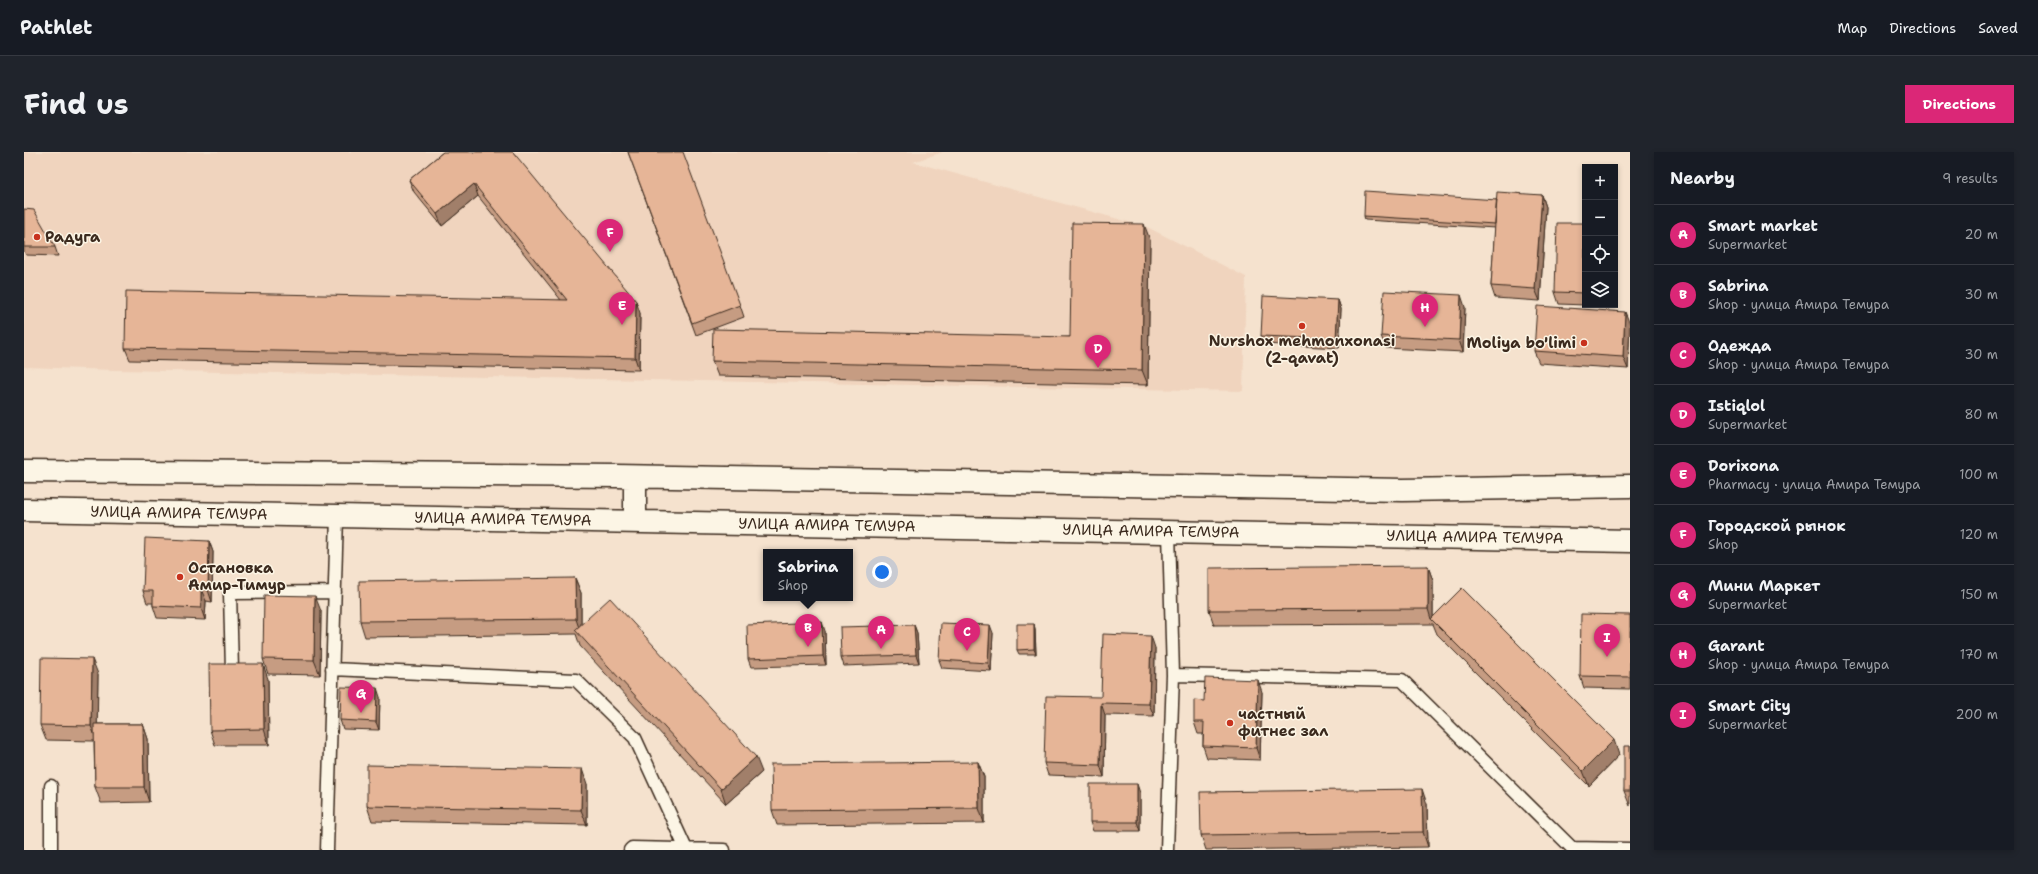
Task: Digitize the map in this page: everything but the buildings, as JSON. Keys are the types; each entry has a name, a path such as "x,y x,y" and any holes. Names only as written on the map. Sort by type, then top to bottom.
{"main road":[{"path":"24,471 635,476 1403,490 1630,486"},
{"path":"635,476 635,522"},
{"name":"УЛИЦА АМИРА ТЕМУРА","path":"24,510 1630,541"}],"lane":[{"path":"327,850 337,516"},
{"path":"1167,850 1173,675 1169,532"},
{"path":"232,670 230,593 335,592"},
{"path":"332,670 576,680 635,738 686,849"},
{"path":"1173,675 1402,680 1572,848 1630,849"},
{"path":"51,786 51,850"},
{"path":"630,850 632,848 724,850"}],"shaded area":[{"path":"24,152 943,152 913,162 1147,227 1246,277 1243,391 24,367"}],"place":[{"name":"Радуга","path":"37,237"},
{"name":"Городской рынок","path":"610,252"},
{"name":"Dorixona","path":"622,325"},
{"name":"Nurshox mehmonxonasi (2-qavat)","path":"1302,326"},
{"name":"Garant","path":"1425,327"},
{"name":"Moliya bo'limi","path":"1584,343"},
{"name":"Istiqlol","path":"1098,368"},
{"name":"Остановка Амир-Тимур","path":"180,577"},
{"name":"Sabrina","path":"808,647"},
{"name":"Smart market","path":"881,649"},
{"name":"Одежда","path":"967,651"},
{"name":"Smart City","path":"1607,657"},
{"name":"Мини Маркет","path":"361,713"},
{"name":"частный фитнес зал","path":"1230,723"}]}
